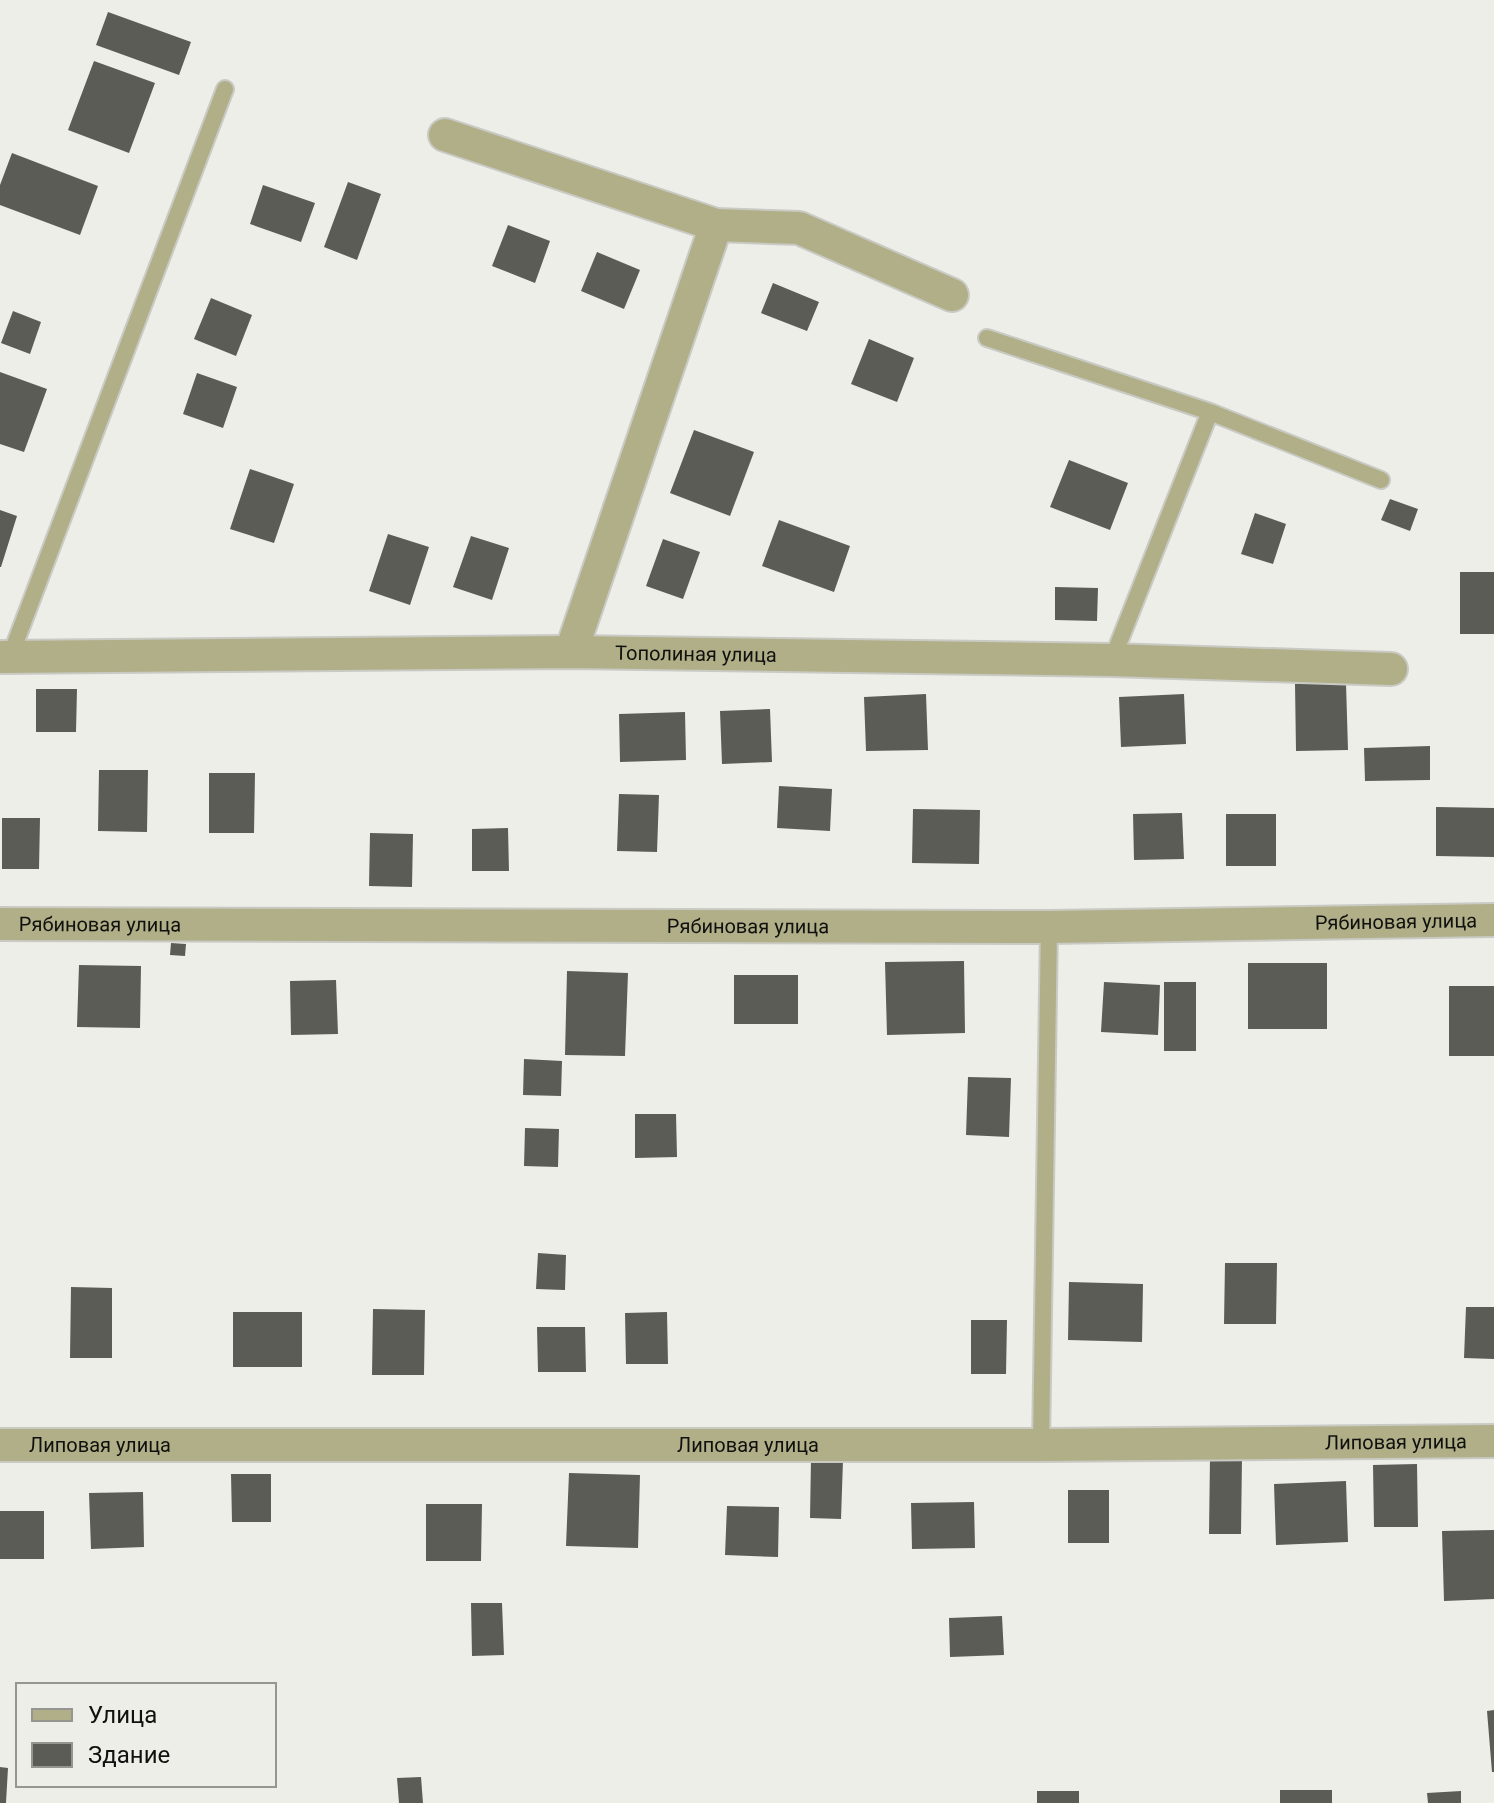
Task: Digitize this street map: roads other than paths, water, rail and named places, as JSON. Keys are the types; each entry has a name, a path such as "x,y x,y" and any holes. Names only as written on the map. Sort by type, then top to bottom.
{"street":[{"path":"445,135 716,225 799,228 952,295"},
{"path":"571,652 716,225"},
{"name":"Тополиная улица","path":"5,657 571,652 1112,660 1391,669"},
{"name":"Рябиновая улица","path":"0,924 1049,927 1494,920"},
{"name":"Липовая улица","path":"0,1445 1041,1445 1494,1441"}],"lane":[{"path":"5,657 225,89"},
{"path":"987,338 1210,412 1381,480"},
{"path":"1112,660 1210,412"},
{"path":"1041,1445 1049,927"}]}
